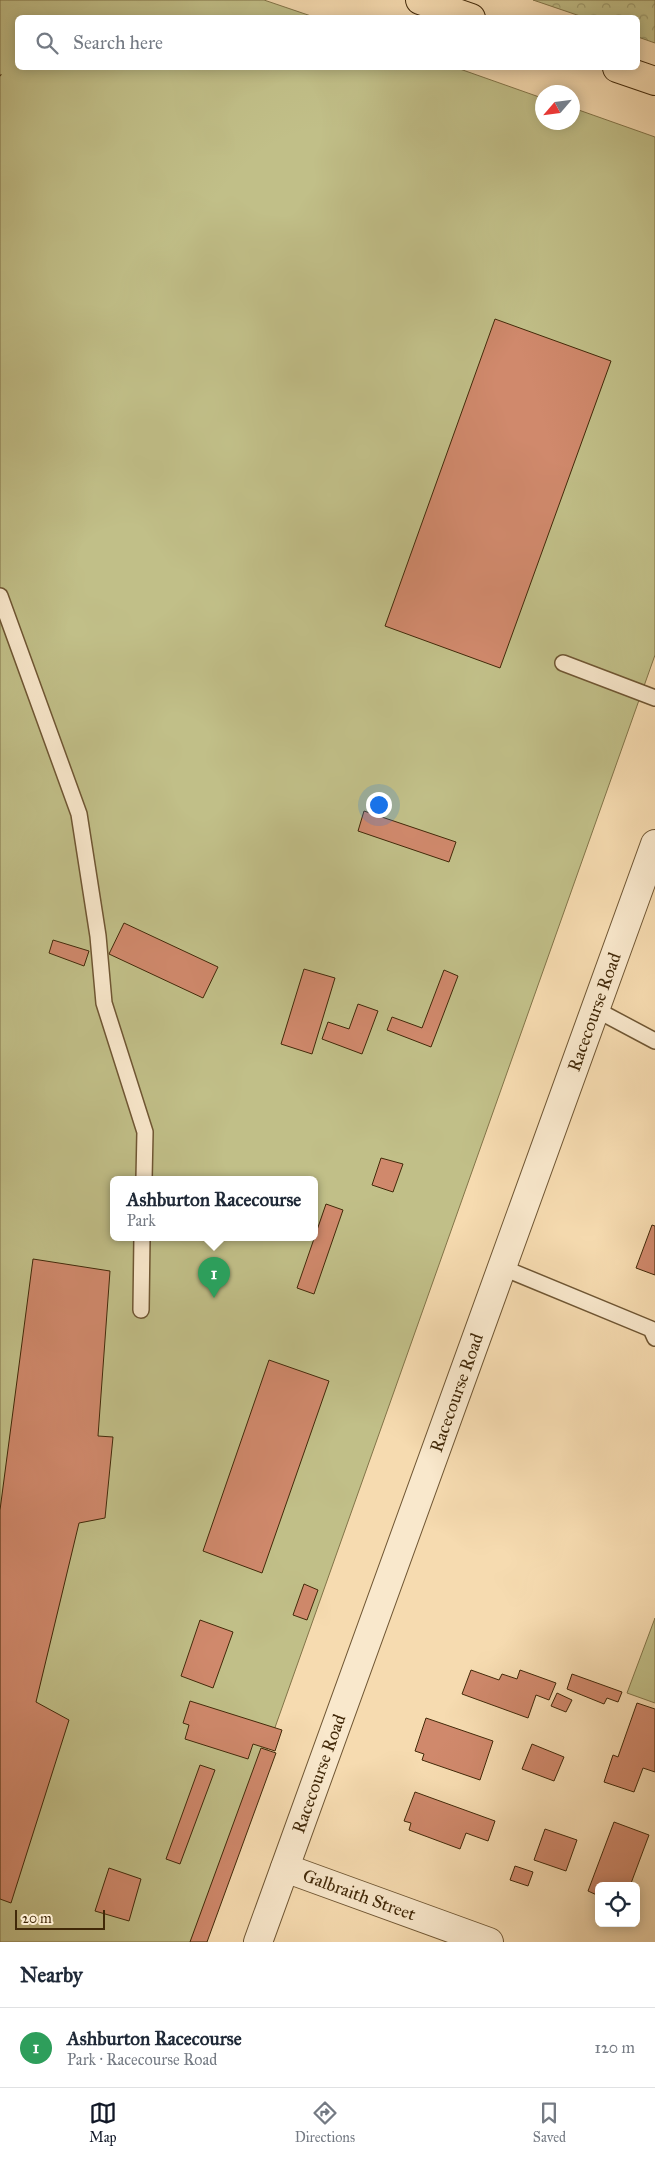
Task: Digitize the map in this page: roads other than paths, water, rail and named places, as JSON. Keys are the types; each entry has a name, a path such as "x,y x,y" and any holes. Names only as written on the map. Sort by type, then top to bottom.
{"highway":[{"path":"420,0 462,15"},
{"path":"623,70 655,80"}],"street":[{"name":"Racecourse Road","path":"258,1942 501,1267 653,856"},
{"name":"Galbraith Street","path":"285,1868 489,1942"}],"lane":[{"path":"0,596 79,814 98,936 104,1004 145,1132 144,1176"},
{"path":"563,663 655,698"},
{"path":"595,1009 655,1041"},
{"path":"140,1310 142,1241"},
{"path":"501,1267 651,1329 655,1338"}],"place":[{"name":"Ashburton Racecourse","path":"214,1298"}]}
